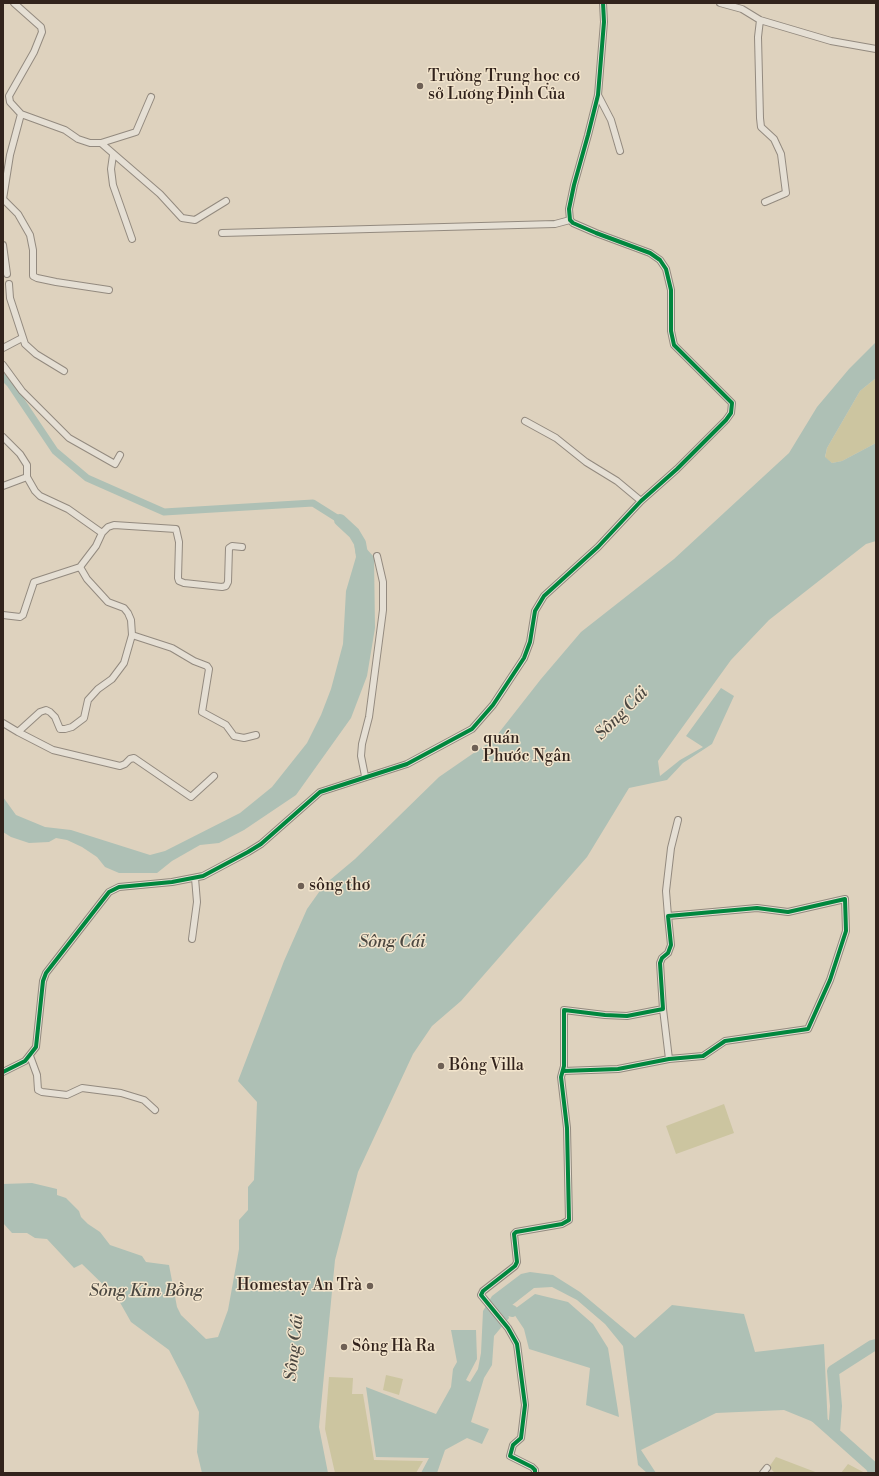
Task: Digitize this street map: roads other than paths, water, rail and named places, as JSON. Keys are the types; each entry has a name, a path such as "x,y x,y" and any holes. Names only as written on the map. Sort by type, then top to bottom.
{"street":[{"path":"14,3 41,27 42,32 34,52 8,96 10,102 21,114 65,130 78,139 90,143 101,143 136,132 151,97"},
{"path":"3,1072 18,1065 30,1056 36,1047 43,981 46,973 109,892 119,887 172,882 195,878 248,852 271,835 320,792 365,776 418,760 459,737 477,724 493,705 524,658 530,642 534,611 544,596 598,547 641,501 677,469 726,420 731,412 732,402 674,345 671,331 672,290 666,269 660,260 650,253 596,233 573,223 570,220 569,209 574,186 598,95 604,3"},
{"path":"720,3 742,9 760,20 831,41 876,49"},
{"path":"760,20 758,37 761,127 774,139 781,154 786,193 765,202"},
{"path":"598,95 611,120 620,151"},
{"path":"21,114 10,155 3,199 18,214 30,235 33,250 33,276 56,282 109,290"},
{"path":"101,143 113,155 160,194 182,218 195,220 226,201"},
{"path":"113,155 111,169 113,185 132,239"},
{"path":"222,233 555,224 570,220"},
{"path":"3,245 7,274"},
{"path":"9,284 10,298 25,344 36,354 64,371"},
{"path":"3,348 22,338"},
{"path":"3,365 22,390 69,438 115,464 120,455"},
{"path":"525,421 556,438 586,462 617,481 641,501"},
{"path":"3,437 20,454 27,465 27,476 35,491 40,496 68,509 102,533"},
{"path":"3,486 27,476"},
{"path":"3,615 20,617 23,615 34,582 80,567 96,546 102,533 108,527 114,525 176,529 179,542 179,581 222,587 226,586 228,582 229,548 232,546 242,547"},
{"path":"365,776 361,756 362,744 369,716 383,610 383,582 377,556"},
{"path":"18,732 46,710 55,717 60,729 65,729 79,723 86,712 88,700 98,689 112,680 124,663 132,636 131,620 128,613 124,608 108,602 87,579 80,567"},
{"path":"132,636 172,648 194,661 207,666 209,669 202,712 226,726 234,736 244,738 256,735"},
{"path":"3,723 53,750 120,766 125,764 130,758 134,758 191,797 214,776"},
{"path":"669,1059 663,1008 660,963 662,958 668,953 670,945 666,891 671,848 678,820"},
{"path":"192,939 197,902 195,878"},
{"path":"563,1072 618,1069 669,1059 702,1056 725,1041 808,1029 830,980 846,931 847,911 845,899 788,912 757,908 668,916"},
{"path":"535,1473 535,1470 532,1467 510,1456 513,1445 521,1438 525,1398 519,1352 508,1328 481,1295 483,1291 515,1266 517,1262 514,1234 516,1232 562,1224 570,1220 567,1128 561,1077 563,1072 564,1010 627,1016 663,1008"},
{"path":"30,1056 37,1075 38,1090 42,1092 67,1095 82,1088 121,1093 144,1100 155,1110"}],"water":[{"name":"Sông Cái","path":"876,342 876,378 860,391 827,448 825,457 832,463 842,461 876,443 876,541 866,544 769,620 731,660 658,761 660,776 680,760 703,747 686,736 721,688 734,696 712,744 683,763 667,780 629,788 587,857 461,1001 432,1026 413,1054 358,1172 335,1260 319,1427 328,1473 202,1473 197,1452 199,1412 169,1350 131,1322 118,1299 82,1264 74,1268 47,1239 35,1238 27,1233 12,1233 3,1223 3,1184 32,1183 57,1189 57,1195 66,1198 79,1211 81,1217 100,1232 110,1245 142,1256 146,1262 169,1265 177,1307 181,1315 206,1339 218,1337 228,1310 239,1249 239,1220 248,1210 248,1187 254,1180 257,1102 238,1081 284,961 307,909 324,885 355,859 439,777 494,739 541,679 581,632 674,559 789,453 817,407 849,369"},
{"path":"340,520 374,557 375,628 367,676 351,718 296,795 244,830 219,843 200,845 172,861 157,873 119,873 105,867 97,857 82,847 67,840 56,838 49,842 29,843 11,837 3,832 3,797 16,815 45,827 71,830 150,855 165,851 240,813 272,787 307,743 321,715 331,689 343,644 346,591 356,557 354,543"},
{"path":"530,1272 553,1275 580,1292 635,1338 672,1305 744,1314 755,1352 824,1344 828,1428 784,1410 716,1413 641,1450 656,1473 647,1473 638,1465 623,1346 605,1324 577,1300 552,1287 534,1288 507,1309 509,1318 494,1336 492,1365 484,1378 471,1422 489,1429 482,1444 467,1438 445,1450 437,1473 421,1473 429,1458 376,1457 366,1387 436,1414 451,1387 453,1369 457,1362 451,1330 476,1330 477,1359 466,1380 470,1382 478,1369 481,1353 483,1311 492,1296 521,1274"},
{"path":"535,1294 568,1302 593,1324 608,1348 619,1417 586,1405 590,1368 529,1349 524,1329 512,1311"}],"waterway":[{"path":"3,377 10,384 55,451 87,478 164,512 313,503 340,520"},
{"path":"340,520 354,533 360,543 362,554"},
{"path":"502,1300 507,1309 512,1311"},
{"path":"834,1433 836,1406 833,1371 872,1346 876,1345"},
{"path":"816,1417 871,1466 875,1473"}],"place":[{"name":"Trường Trung học cơ sở Lương Định Của","path":"420,86"},
{"name":"quán Phước Ngân","path":"475,748"},
{"name":"sông thơ","path":"301,886"},
{"name":"Bông Villa","path":"441,1066"},
{"name":"Homestay An Trà","path":"370,1286"},
{"name":"Sông Hà Ra","path":"344,1347"}],"water label":[{"name":"Sông Kim Bồng","path":"146,1292"}]}
